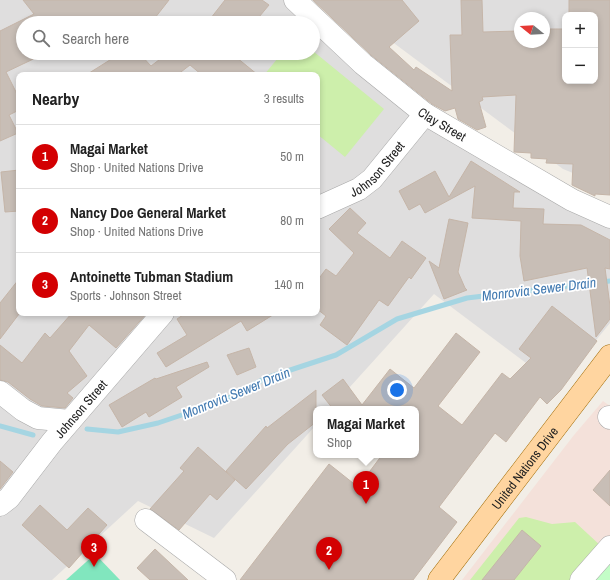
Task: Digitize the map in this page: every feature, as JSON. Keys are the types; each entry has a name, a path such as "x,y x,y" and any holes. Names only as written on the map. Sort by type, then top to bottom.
{"main road":[{"name":"United Nations Drive","path":"439,580 610,356"}],"street":[{"name":"Clay Street","path":"295,0 312,16"},
{"name":"Clay Street","path":"320,23 364,64 425,114 572,200 610,217"},
{"name":"Johnson Street","path":"320,207 359,189 372,179 425,114"},
{"name":"Johnson Street","path":"0,504 9,498 52,442 160,316"},
{"path":"0,392 32,416 38,418 70,421"},
{"path":"146,520 225,580"},
{"path":"581,580 610,547"}],"shaded area":[{"path":"0,0 286,0 303,16 16,16 16,60 320,60 320,31 403,108 610,225 610,323 558,387 434,294 333,406 313,406 313,428 214,538 138,501 52,580 0,580"},
{"path":"336,0 610,0 610,188 563,169"},
{"path":"603,401 610,406 610,580 462,580 574,435"}],"green space":[{"path":"320,57 384,109 345,157 320,136 320,72 266,72 276,60 320,60"},
{"path":"526,517 552,524 575,522 601,546 570,580 470,580 519,518"},
{"path":"95,554 120,580 66,580"},
{"path":"610,562 610,580 594,580"}],"building":[{"path":"23,0 169,0 156,16 30,16 34,14"},
{"path":"225,0 262,0 269,5 260,16 212,16"},
{"path":"313,0 402,0 419,21 389,47 414,70 416,67 452,91 450,35 462,35 461,0 482,0 483,32 514,31 514,48 550,48 550,29 562,29 562,84 598,84 598,12 569,12 569,0 610,0 610,195 595,194 595,196 572,185 573,164 546,163 547,159 531,158 531,153 514,152 516,95 482,97 483,100 479,102 486,127 477,130 458,119 455,108 445,111 432,104 371,55"},
{"path":"16,23 16,60 31,60 6,72 16,92 16,112 9,115 16,129 16,134 0,141 0,31"},
{"path":"110,60 145,60 151,66 159,60 240,60 254,72 198,72 190,65 181,72 91,72"},
{"path":"471,161 520,192 514,192 513,208 544,209 543,224 581,225 610,240 610,269 605,268 610,306 610,319 596,337 587,268 524,281 520,256 521,221 472,218 475,186 425,213 420,204 409,210 399,191 435,171 449,197"},
{"path":"16,170 16,211 5,212 1,172"},
{"path":"350,208 366,223 357,233 390,258 402,241 426,258 411,279 409,277 388,306 379,300 347,345 320,325 326,316 320,311 320,277 326,269 336,276 354,253 329,229"},
{"path":"449,219 468,223 458,272 467,290 444,299 429,261 439,268"},
{"path":"16,283 16,316 17,316 0,339 0,303"},
{"path":"552,306 597,341 561,390 547,404 540,397 506,442 495,433 439,507 457,522 413,580 240,580 329,464 358,487 380,458 419,458 419,406 331,406 322,395 343,379 362,405 390,369 414,388 456,333 480,352 438,406 462,425 502,373 510,379 531,358 519,349"},
{"path":"69,316 144,316 116,348 89,325 69,351 87,376 67,393 73,398 65,408 42,406 30,399 8,382 0,380 0,345 22,363 45,333 50,338"},
{"path":"182,316 271,316 247,331 241,321 166,367 157,353 187,335 177,319"},
{"path":"249,348 256,367 237,375 227,355"},
{"path":"207,362 209,367 176,387 182,397 149,417 146,412 122,427 109,405 155,378 156,379"},
{"path":"316,390 316,406 313,406 313,424 288,444 246,489 226,471 266,426 267,428"},
{"path":"198,447 235,480 217,500 210,494 179,530 150,509 184,471 180,468"},
{"path":"0,461 13,472 0,489"},
{"path":"610,470 610,506 593,490"},
{"path":"40,505 67,530 88,508 107,525 69,568 22,525"},
{"path":"522,530 541,546 514,580 482,580"},
{"path":"155,549 188,580 150,580 137,568"}],"waterway":[{"name":"Monrovia Sewer Drain","path":"87,429 118,432 158,423 223,401 266,378 336,355 397,319 467,298 610,281"},
{"name":"Monrovia Sewer Drain","path":"0,426 33,435"}],"place":[{"name":"Magai Market","path":"366,504"},
{"name":"Antoinette Tubman Stadium","path":"94,567"},
{"name":"Nancy Doe General Market","path":"329,570"}]}
